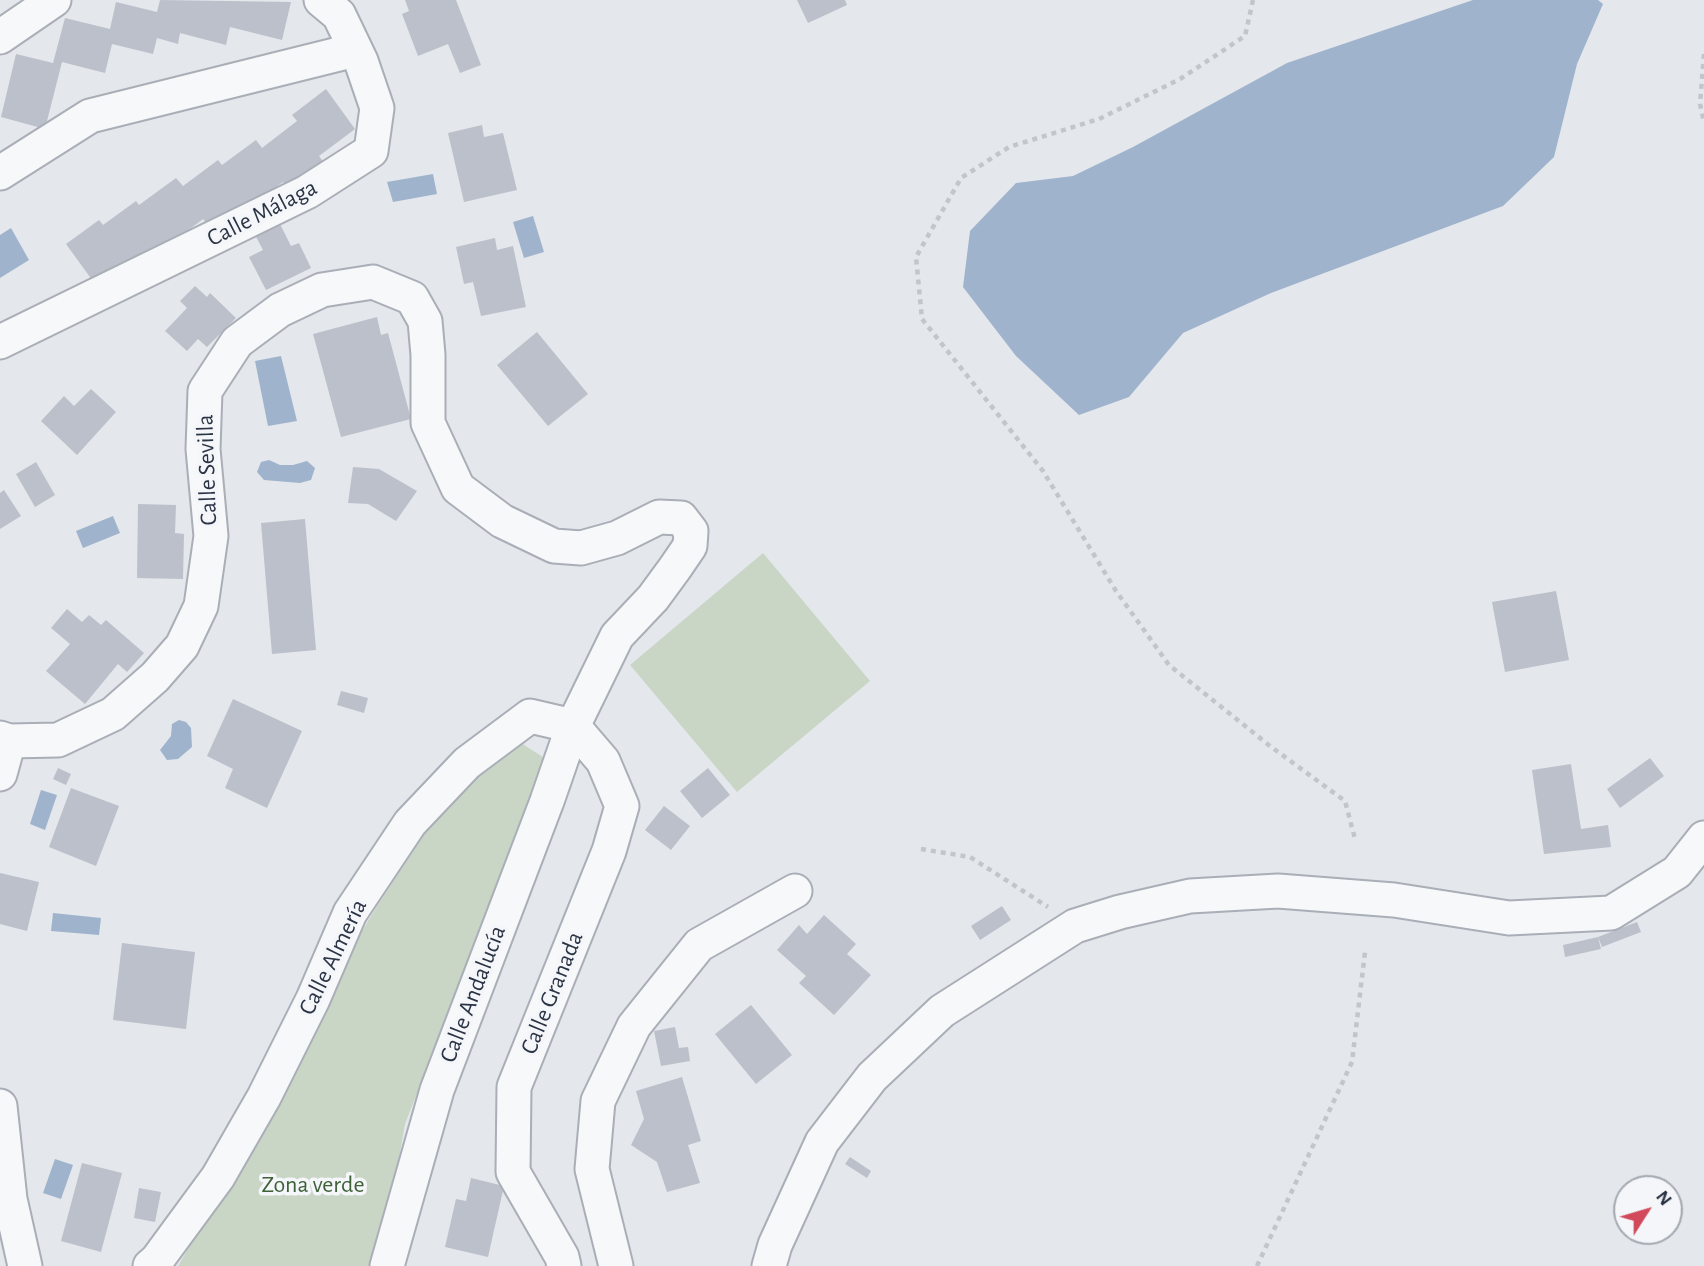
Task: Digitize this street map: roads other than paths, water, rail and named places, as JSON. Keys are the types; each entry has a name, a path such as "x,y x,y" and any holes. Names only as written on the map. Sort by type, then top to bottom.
{"street":[{"path":"0,37 54,0"},
{"name":"Calle Málaga","path":"0,342 307,192 371,151 377,108 339,15 321,0"},
{"path":"0,173 90,116 355,50"},
{"name":"Calle Sevilla","path":"5,739 58,740 113,714 155,677 182,646 201,606 211,536 203,449 205,391 237,342 280,310 322,290 373,282 412,298 425,321 428,423 458,488 502,521 554,546 581,548 605,542 659,517 681,518 691,531 690,546 675,569 653,598 617,636 573,726"},
{"name":"Calle Almería","path":"150,1266 218,1177 264,1097 313,999 350,913 410,823 467,763 530,716 573,726"},
{"name":"Calle Andalucía","path":"387,1266 437,1090 547,802 573,726"},
{"name":"Calle Granada","path":"564,1266 562,1256 513,1172 514,1087 609,851 622,806 603,761 573,726"},
{"path":"0,774 5,739"},
{"path":"769,1266 775,1245 822,1142 872,1077 942,1011 1075,926 1119,912 1190,896 1278,891 1394,900 1508,918 1611,913 1677,872 1704,838"},
{"path":"616,1266 592,1168 598,1101 634,1026 699,945 795,891"},
{"path":"0,1106 10,1199 25,1266"}],"water":[{"path":"1473,0 1598,0 1603,4 1577,64 1554,157 1503,206 1271,293 1183,333 1129,397 1079,415 1016,356 963,287 970,231 1016,183 1073,176 1133,147 1287,63"},
{"path":"433,174 437,194 393,202 387,182"},
{"path":"533,216 544,252 524,258 513,222"},
{"path":"11,228 29,260 0,278 0,235"},
{"path":"281,356 297,421 268,426 255,361"},
{"path":"269,460 280,465 307,461 315,468 311,480 300,483 264,480 257,472 261,462"},
{"path":"113,516 120,533 83,548 76,531"},
{"path":"179,720 186,722 191,728 192,747 178,759 167,760 160,750 171,736 172,724"},
{"path":"41,790 57,795 45,830 30,824"},
{"path":"53,913 101,918 99,935 51,931"},
{"path":"55,1159 73,1165 61,1199 43,1193"}],"park label":[{"name":"Zona verde","path":"313,1185"}]}
